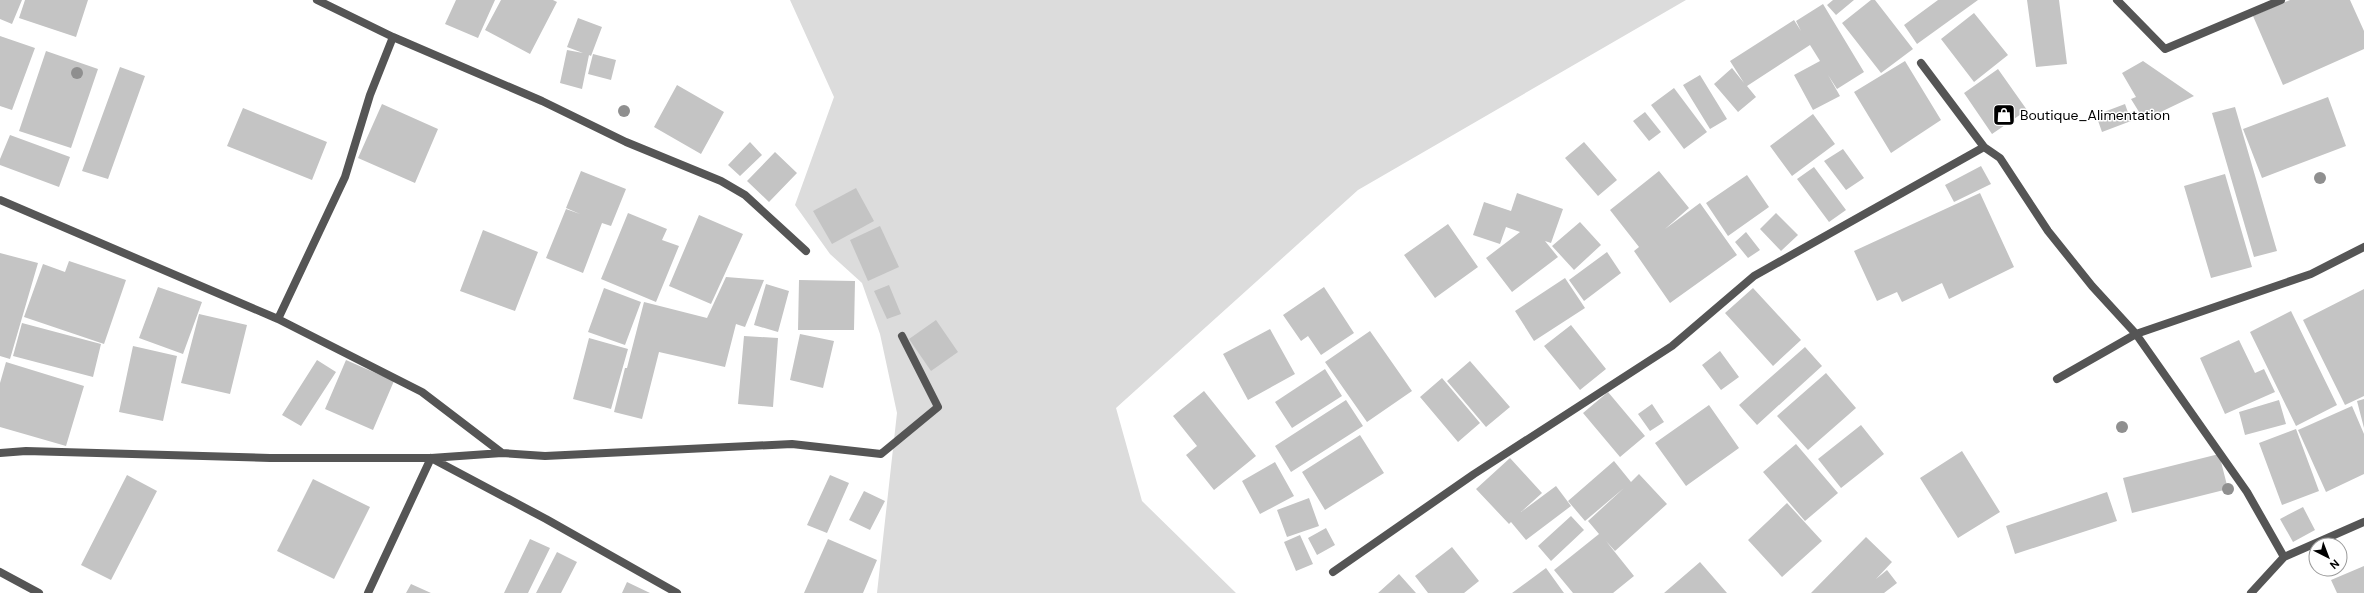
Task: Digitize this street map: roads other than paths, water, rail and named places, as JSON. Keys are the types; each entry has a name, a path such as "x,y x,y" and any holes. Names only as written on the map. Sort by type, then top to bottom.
{"street":[{"path":"317,0 393,37 542,101 626,142 721,180 745,195 806,251"},
{"path":"2117,0 2165,49 2281,0"},
{"path":"278,319 345,177 370,95 393,37"},
{"path":"1921,63 1984,146 2000,158 2048,230 2092,286 2136,334 2247,492 2284,557"},
{"path":"1333,572 1474,474 1672,346 1754,276 1984,146"},
{"path":"0,200 278,319 422,392 502,454"},
{"path":"2057,379 2136,334 2310,274 2364,247"},
{"path":"0,453 26,451 270,458 431,458 502,454 545,456 792,444 880,454 938,407 902,336"},
{"path":"368,593 431,458"},
{"path":"431,458 546,519 677,593"},
{"path":"2251,593 2284,557 2364,522"},
{"path":"0,572 40,593"}],"place":[{"name":"Boutique_Alimentation","path":"2004,115"}]}
